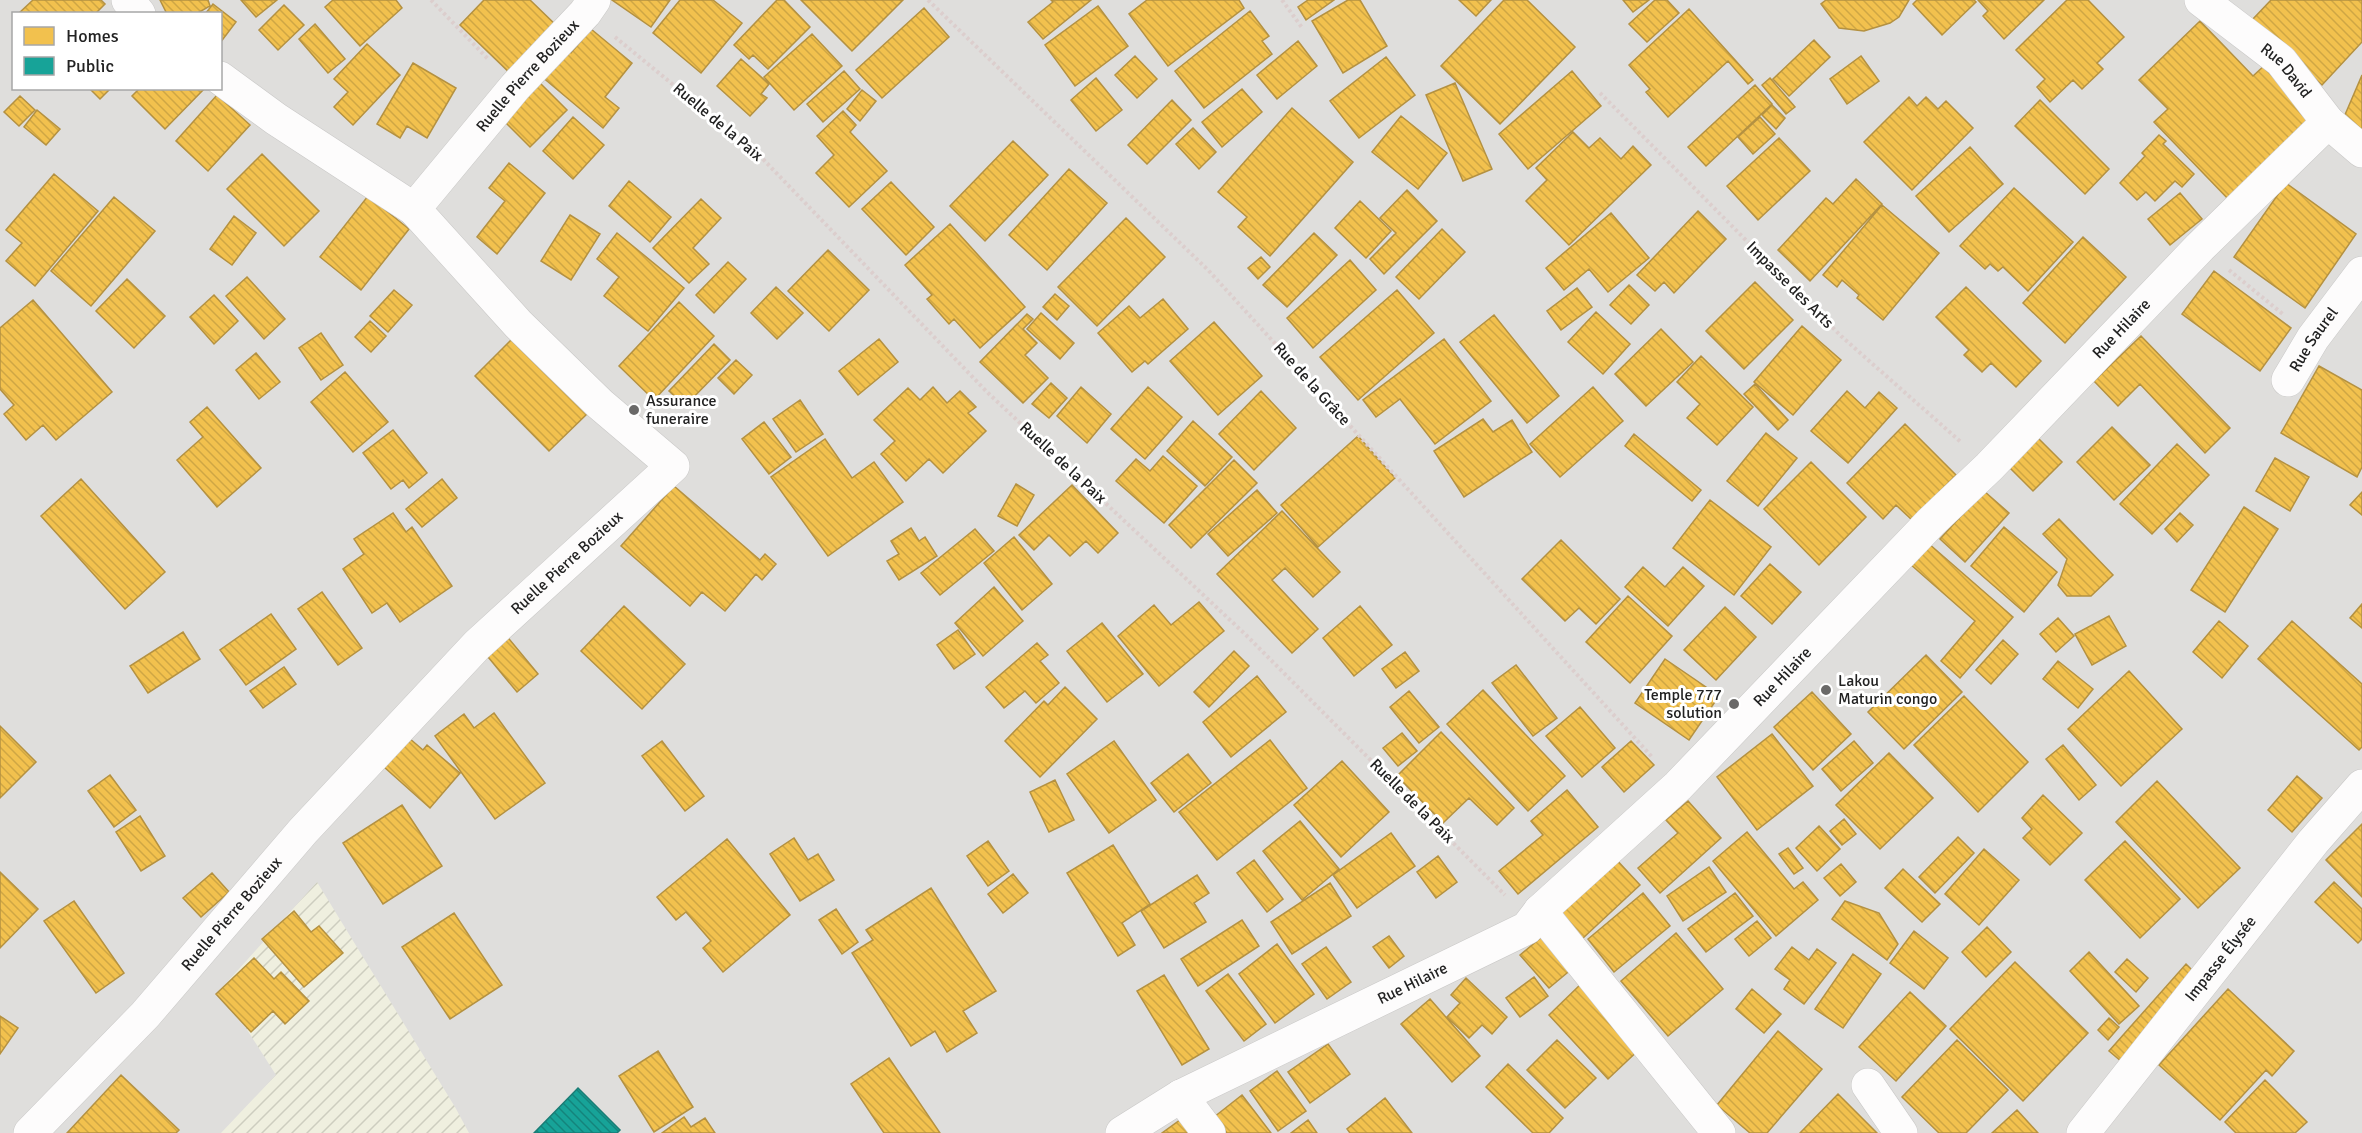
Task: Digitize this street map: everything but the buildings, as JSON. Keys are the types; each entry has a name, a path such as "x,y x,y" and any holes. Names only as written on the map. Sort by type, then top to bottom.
{"street":[{"path":"128,0 137,12"},
{"name":"Rue David","path":"2201,0 2280,61 2328,122 2362,151"},
{"name":"Ruelle Pierre Bozieux","path":"30,1133 145,1015 303,831 477,645 674,466 600,404 518,324 414,209 515,87 589,6"},
{"path":"222,79 276,119 414,209"},
{"name":"Rue Hilaire","path":"1122,1133 1182,1096 1534,919 1678,786 1931,522 1989,467 2200,247 2328,122"},
{"name":"Rue Saurel","path":"2288,380 2313,338 2362,273"},
{"name":"Impasse Élysée","path":"2083,1133 2313,842 2362,786"},
{"path":"1534,919 1719,1133"},
{"path":"1868,1085 1901,1133"},
{"path":"1182,1096 1209,1133"}],"path":[{"path":"431,0 515,87"},
{"name":"Rue de la Grâce","path":"928,0 1208,270 1678,786"},
{"path":"1282,0 1303,29"},
{"name":"Ruelle de la Paix","path":"589,6 760,156 987,392 1246,635 1501,890 1534,919"},
{"name":"Impasse des Arts","path":"1600,93 1841,336 1989,467"},
{"path":"2200,247 2313,338"}],"shaded area":[{"path":"0,0 2362,0 2362,1133 0,1133"}],"green space":[{"path":"317,882 469,1133 221,1133 276,1075 221,989"}],"place":[{"name":"Assurance funeraire","path":"634,410"},
{"name":"Lakou Maturin congo","path":"1826,690"},
{"name":"Temple 777 solution","path":"1734,704"}]}
